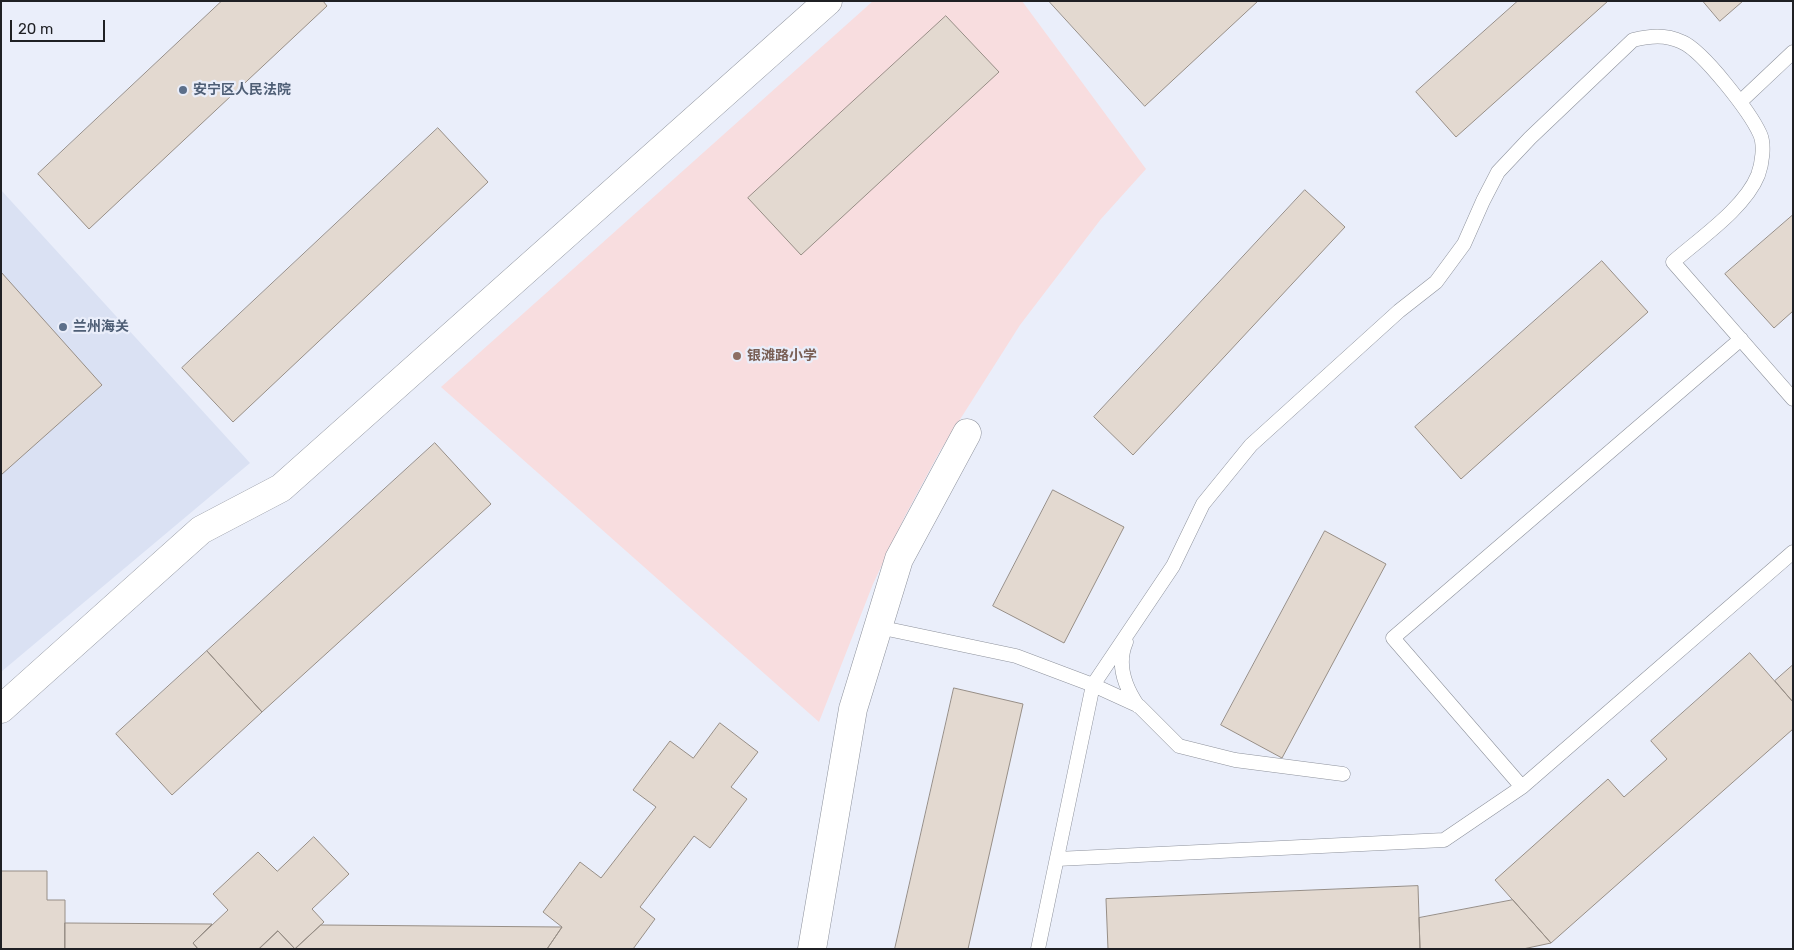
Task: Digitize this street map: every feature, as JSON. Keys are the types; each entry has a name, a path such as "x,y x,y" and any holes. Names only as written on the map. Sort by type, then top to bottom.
{"street":[{"path":"1,708 202,530 281,488 828,1"},
{"path":"812,949 852,709 899,559 967,433"}],"lane":[{"path":"1038,949 1093,685 1173,566 1204,504 1251,445 1399,311 1436,282 1464,244 1482,201 1498,172 1530,138 1633,40 1650,36 1666,37 1683,42 1697,51 1740,102 1761,135 1762,156 1758,175 1748,193 1735,207 1673,262 1791,392"},
{"path":"1740,102 1793,52"},
{"path":"1522,787 1393,638 1741,339"},
{"path":"1057,859 1444,840 1522,787 1793,552"},
{"path":"878,628 1016,656 1093,685 1139,706"},
{"path":"1131,631 1123,650 1122,670 1127,690 1139,706 1179,746 1235,760 1342,774"}],"shaded area":[{"name":"银滩路小学","path":"873,1 1022,1 1146,169 1101,219 1020,325 940,451 905,516 873,584 819,722 441,387"},
{"name":"兰州海关","path":"1,190 250,463 1,672"}],"building":[{"name":"安宁区人民法院","path":"222,1 323,1 327,6 89,229 38,174"},
{"path":"1049,1 1258,1 1145,106"},
{"path":"1518,1 1608,1 1456,137 1416,92"},
{"path":"1703,1 1743,1 1720,21"},
{"path":"946,16 999,72 801,255 748,198"},
{"path":"438,128 488,182 233,422 182,368"},
{"path":"1305,190 1345,227 1133,455 1094,417"},
{"path":"1793,215 1793,311 1774,328 1725,274"},
{"path":"1602,261 1648,312 1461,479 1415,427"},
{"path":"1,272 102,385 1,475"},
{"path":"435,443 491,504 262,712 207,651"},
{"path":"1053,490 1124,527 1064,643 993,606"},
{"path":"1325,531 1386,564 1282,758 1221,725"},
{"path":"207,651 262,712 172,795 116,734"},
{"path":"1750,653 1793,702 1793,729 1551,943 1495,880 1608,779 1624,797 1667,759 1651,741"},
{"path":"1793,665 1793,702 1775,681"},
{"path":"954,688 1023,704 968,949 895,949"},
{"path":"720,723 758,752 731,787 747,799 710,848 694,836 640,907 655,919 633,949 547,949 562,927 543,912 580,862 601,878 656,807 633,790 670,741 693,758"},
{"path":"314,837 349,874 312,909 324,922 295,949 278,931 259,949 198,949 193,943 228,910 213,894 258,852 277,871"},
{"path":"1,871 47,871 47,900 65,900 65,949 1,949"},
{"path":"1418,886 1420,949 1108,949 1106,899"},
{"path":"1513,900 1551,943 1523,949 1420,949 1419,918"},
{"path":"65,923 212,924 193,943 198,949 65,949"},
{"path":"321,925 562,927 547,949 295,949"},
{"path":"278,931 295,949 259,949"}],"place":[{"name":"安宁区人民法院","path":"183,90"},
{"name":"兰州海关","path":"63,327"},
{"name":"银滩路小学","path":"737,356"}]}
